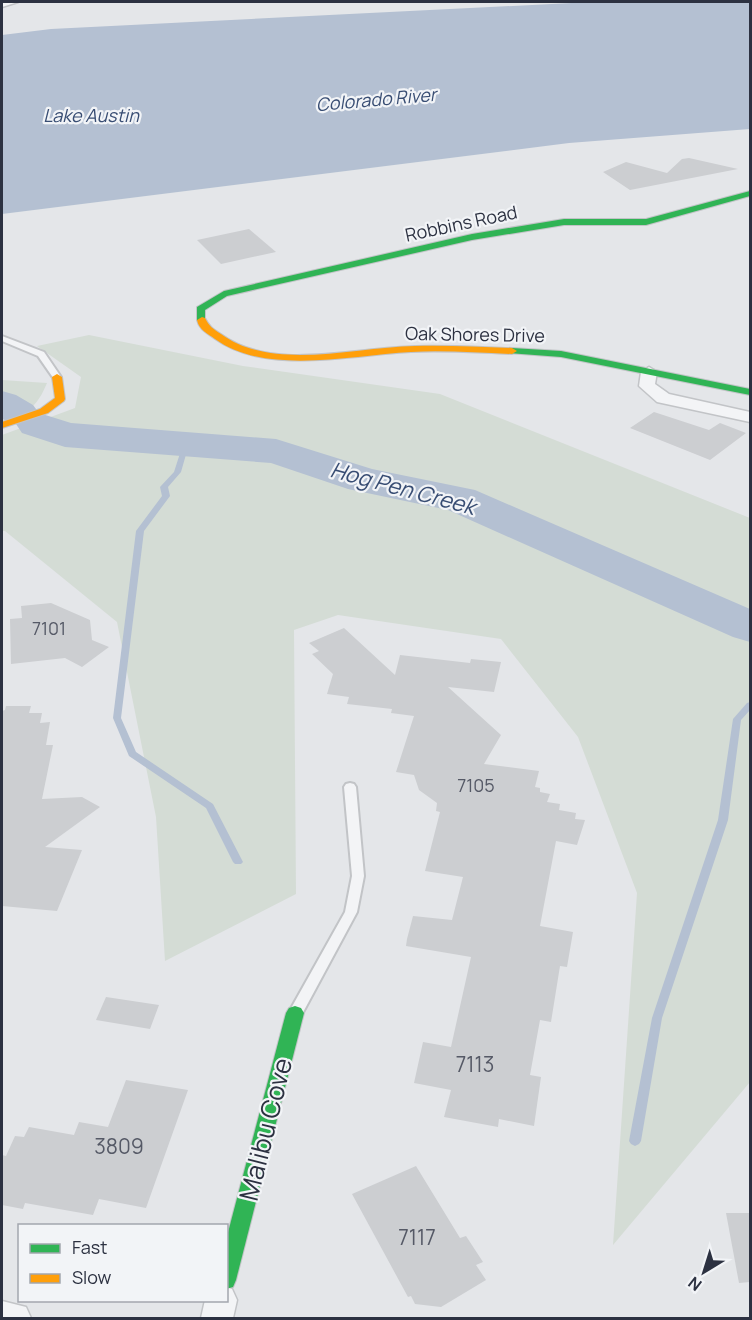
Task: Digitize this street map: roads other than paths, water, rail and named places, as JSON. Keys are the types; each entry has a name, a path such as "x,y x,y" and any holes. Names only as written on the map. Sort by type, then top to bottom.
{"street":[{"path":"2,4 13,2"},
{"name":"Robbins Road","path":"203,326 200,309 224,294 472,237 564,222 646,222 750,194"},
{"name":"Oak Shores Drive","path":"203,326 228,344 265,356 291,358 414,349 487,349 561,354 750,392"},
{"path":"649,372 646,386 663,398 750,417"},
{"path":"2,425 44,411 60,399 57,377"},
{"name":"Malibu Cove","path":"228,1272 295,1013"},
{"path":"217,1318 221,1302"},
{"path":"2,1316 15,1318"}],"lane":[{"path":"2,338 41,354 57,377"},
{"path":"295,1013 351,912 358,876 350,788"}],"water":[{"name":"Lake Austin","path":"591,2 750,2 750,129 569,143 2,214 2,35 51,29"}],"waterway":[{"name":"Hog Pen Creek","path":"2,403 19,413"},
{"name":"Hog Pen Creek","path":"36,424 65,435 276,451 363,480 460,499 750,627"},
{"path":"186,444 177,472 164,487 166,496 140,531 117,718 132,754 210,806 238,862"},
{"path":"635,1141 657,1018 723,820 737,719 750,705"}],"water label":[{"name":"Colorado River","path":"376,99"}]}
